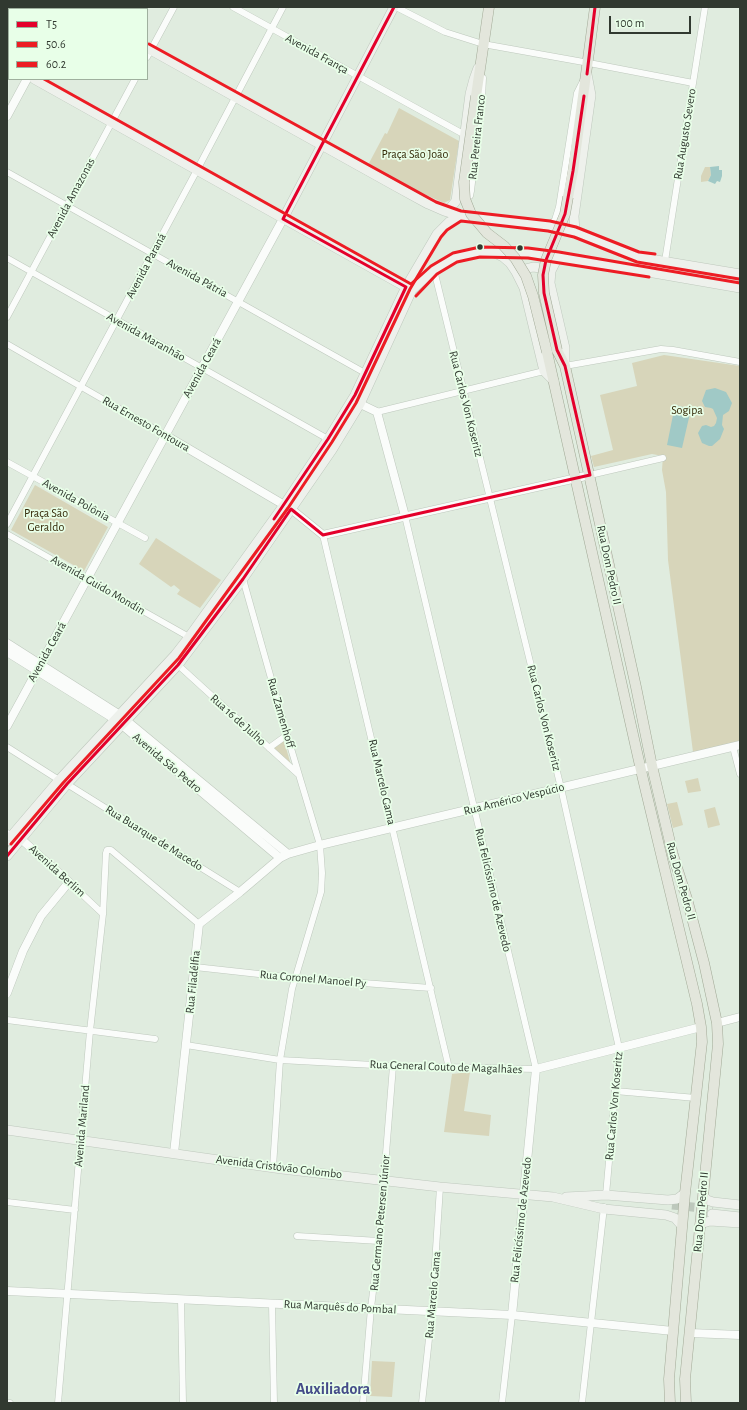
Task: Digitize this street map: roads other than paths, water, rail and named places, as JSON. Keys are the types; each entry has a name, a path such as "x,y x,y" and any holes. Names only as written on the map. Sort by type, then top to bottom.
{"main road":[{"name":"Avenida Ceará","path":"283,218 395,7"},
{"name":"Rua Pereira Franco","path":"489,7 464,182 465,199 471,214 488,233 504,246 515,258 526,276 552,351"},
{"path":"552,351 543,275 546,260 565,214 589,63 595,7"},
{"path":"148,52 235,97 321,146 428,204 444,211 460,216 549,226 575,232 638,257 740,274"},
{"name":"Rua Pereira Franco","path":"444,211 451,207 456,201 474,79 481,62"},
{"path":"575,232 574,216 592,95 587,74"},
{"path":"36,80 409,289"},
{"path":"8,837 63,782 121,720 178,665 243,579 328,439 356,402 365,373 437,234 449,222 460,216"},
{"path":"121,720 175,655 332,450 409,289 434,270 455,257 480,252 528,253 740,288"},
{"path":"494,252 510,263 517,273 524,288 544,371 554,381"},
{"name":"Rua Dom Pedro II","path":"558,257 551,271 552,293 564,348 565,366 633,672 652,766 673,855 687,899 704,964 717,1023 718,1044 685,1379 686,1403"},
{"path":"517,273 533,267 551,271"},
{"name":"Rua Dom Pedro II","path":"552,351 565,366"},
{"name":"Rua Dom Pedro II","path":"552,351 554,381 575,478 641,768 698,1004 701,1027 702,1042 685,1193 669,1379 670,1403"},
{"path":"7,856 63,782"},
{"name":"Avenida Cristóvão Colombo","path":"7,1130 272,1167 440,1187 553,1198 578,1200 606,1194 668,1200 677,1199 685,1193"},
{"path":"703,1195 707,1200 713,1202 740,1205"},
{"path":"578,1200 671,1208 604,1207"},
{"path":"578,1200 604,1207 666,1214 675,1218 682,1226"},
{"path":"740,1211 713,1212 740,1217"},
{"path":"700,1224 705,1222 740,1223"}],"street":[{"path":"148,52 174,7"},
{"name":"Avenida França","path":"233,7 465,135"},
{"name":"Avenida Paraná","path":"7,524 283,7"},
{"path":"395,7 445,32 483,44 693,83"},
{"name":"Rua Augusto Severo","path":"666,261 705,7"},
{"name":"Rua Pereira Franco","path":"456,201 470,196 471,191 482,97 483,81 481,62"},
{"path":"549,226 555,220 559,207 577,93 587,74"},
{"path":"7,116 26,80"},
{"name":"Avenida Amazonas","path":"7,317 134,80"},
{"name":"Avenida Pátria","path":"7,172 365,373"},
{"name":"Avenida Ceará","path":"7,726 283,218"},
{"name":"Avenida Maranhão","path":"7,258 116,321 328,439"},
{"name":"Rua Carlos Von Koseritz","path":"434,270 561,788 619,1048 606,1194"},
{"name":"Rua Ernesto Fontoura","path":"7,344 287,507"},
{"path":"565,366 661,349 740,362"},
{"path":"356,402 377,412 544,371"},
{"name":"Rua Felicíssimo de Azevedo","path":"377,412 405,516 536,1069 502,1403"},
{"path":"287,507 323,535 663,458"},
{"name":"Avenida Polônia","path":"7,462 145,538"},
{"name":"Avenida Guido Mondin","path":"7,534 189,637"},
{"name":"Rua Marcelo Gama","path":"323,535 449,1068"},
{"name":"Rua Zamenhoff","path":"243,579 320,845 322,872 321,892 292,989 280,1060 272,1167"},
{"name":"Avenida São Pedro","path":"7,644 39,668 121,720 256,832 288,854"},
{"name":"Avenida São Pedro","path":"7,652 39,668"},
{"name":"Rua 16 de Julho","path":"178,665 299,775"},
{"path":"269,748 287,735"},
{"path":"737,746 740,774"},
{"name":"Rua Américo Vespúcio","path":"288,854 473,808 737,746"},
{"name":"Rua Buarque de Macedo","path":"7,747 240,892"},
{"name":"Avenida São Pedro","path":"256,832 280,858"},
{"name":"Avenida Berlim","path":"8,837 21,839 103,914"},
{"name":"Avenida Mariland","path":"58,1403 90,1031 103,914 107,850 111,850 199,924"},
{"path":"199,924 280,858 288,854"},
{"path":"7,993 23,951 41,916 69,882"},
{"name":"Rua Filadélfia","path":"174,1153 199,924"},
{"name":"Rua Coronel Manoel Py","path":"195,967 295,978 431,988"},
{"path":"717,1023 740,1017"},
{"path":"7,1020 155,1039"},
{"name":"Rua General Couto de Magalhães","path":"186,1045 280,1060 392,1066 536,1069 701,1027"},
{"name":"Rua Germano Petersen Júnior","path":"363,1403 371,1308 385,1180 392,1066"},
{"path":"615,1092 696,1098"},
{"name":"Rua Marcelo Gama","path":"422,1403 432,1311 440,1187"},
{"path":"7,1202 75,1210"},
{"path":"582,1403 604,1207"},
{"path":"297,1236 379,1241"},
{"name":"Rua Marquês do Pombal","path":"7,1291 512,1315 673,1331"},
{"path":"181,1299 183,1403"},
{"path":"272,1304 274,1403"},
{"path":"690,1333 740,1335"}],"water":[{"path":"719,166 719,170 722,170 720,182 717,181 715,184 708,181 711,175 710,167"},
{"path":"715,388 726,392 732,403 729,411 723,415 722,425 724,429 720,439 712,446 709,446 702,443 698,433 702,426 706,425 711,427 716,423 717,418 713,409 705,407 702,401 706,390"},
{"path":"675,405 691,409 682,448 667,445"}],"tunnel":[{"path":"672,1205 713,1209"}],"district":[{"name":"Auxiliadora","path":"333,1389"}],"park label":[{"name":"Praça São João","path":"415,154"},
{"name":"Sogipa","path":"687,410"},
{"name":"Praça São Geraldo","path":"46,520"}]}
